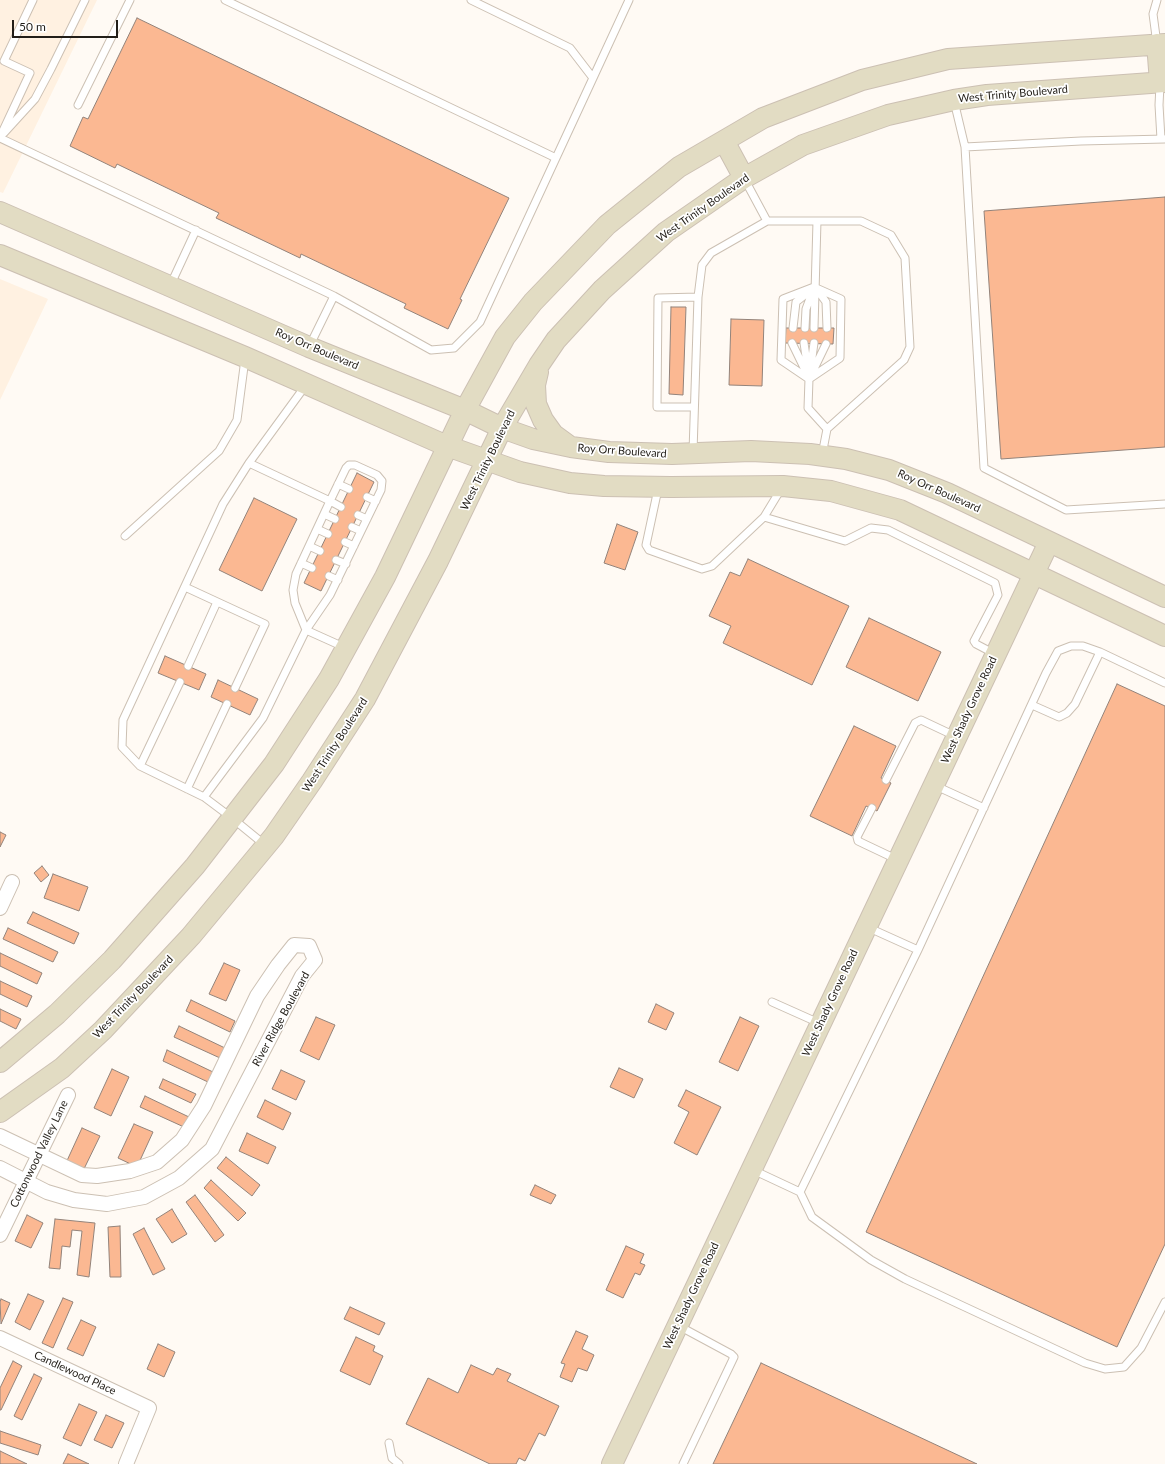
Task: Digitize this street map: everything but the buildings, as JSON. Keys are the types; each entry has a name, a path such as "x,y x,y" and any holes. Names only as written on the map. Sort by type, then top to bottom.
{"main road":[{"path":"0,1062 57,1014 112,960 195,866 274,764 310,709 385,577 465,410 505,337 533,302 607,225 679,167 763,118 862,80 948,59 1161,44 1162,82"},
{"name":"West Trinity Boulevard","path":"0,1112 62,1068 104,1030 191,936 266,846 306,790 365,699 438,561 502,428 539,365 556,340 602,290 666,232 744,178 803,145 888,116 954,100 987,95 1162,82"},
{"path":"724,141 744,178"},
{"name":"Roy Orr Boulevard","path":"0,212 309,347 465,410 502,428 533,439 571,447 610,452 672,454 693,452 751,451 822,455 846,458 889,470 947,493 1165,596"},
{"path":"0,255 245,357 447,446 520,472 570,483 604,486 783,486 831,491 900,510 1165,636"},
{"path":"539,365 535,385 536,404 543,420 553,434 571,447"},
{"name":"West Shady Grove Road","path":"612,1464 1049,542"}],"street":[{"path":"0,908 12,882"},
{"name":"River Ridge Boulevard","path":"0,1136 82,1175 97,1176 130,1171 157,1162 182,1140 204,1106 256,996 294,945 309,946 315,960 302,976 212,1149 179,1178 144,1197 107,1204 67,1198 47,1192 0,1168"},
{"name":"Cottonwood Valley Lane","path":"0,1234 68,1095"},
{"name":"Candlewood Place","path":"0,1338 150,1408 126,1464"}],"lane":[{"path":"0,137 30,73 4,61 34,0"},
{"path":"0,137 35,99 51,70 85,0"},
{"path":"78,105 130,0"},
{"path":"225,0 556,158"},
{"path":"471,0 570,48 593,78"},
{"path":"0,137 334,296 431,350 454,348 480,322 629,0"},
{"path":"1156,0 1154,14 1161,44"},
{"path":"965,147 1081,141 1163,139 1159,105 1162,82"},
{"path":"954,100 965,147 984,468 1066,510 1165,504"},
{"path":"744,178 767,221"},
{"path":"693,452 698,297 702,265 711,253 767,221 860,221 891,235 905,258 910,347 904,360 827,429 822,455"},
{"path":"814,328 817,221"},
{"path":"170,286 196,230"},
{"path":"793,328 796,302 814,287"},
{"path":"805,328 806,309 814,287"},
{"path":"814,287 826,302 827,328"},
{"path":"814,287 841,299 840,358 809,378 781,360 783,299 814,287"},
{"path":"309,347 334,296"},
{"path":"694,407 657,407 658,298 698,297"},
{"path":"792,343 809,378"},
{"path":"804,344 809,378"},
{"path":"814,344 809,378 808,408 827,429"},
{"path":"809,378 826,344"},
{"path":"125,536 219,451 237,420 245,357"},
{"path":"266,846 232,818 204,798 140,766 122,747 124,720 223,504 249,463 306,384"},
{"path":"249,463 341,507"},
{"path":"204,798 264,718 306,630 330,595 338,580 381,490 382,481 377,475 355,465 349,465 346,468 338,484 296,574 293,590 295,603 306,630 346,648"},
{"path":"338,484 349,489"},
{"path":"659,487 646,545 649,550 702,568 712,566 764,517 783,486"},
{"path":"366,497 376,501"},
{"path":"324,514 335,519"},
{"path":"358,515 367,519"},
{"path":"764,517 845,541 871,528 888,530 995,583 998,595 974,641 976,644 996,654"},
{"path":"352,527 361,531"},
{"path":"317,529 328,534"},
{"path":"345,542 354,546"},
{"path":"309,546 320,551"},
{"path":"336,560 346,564"},
{"path":"301,563 312,568"},
{"path":"329,576 338,580"},
{"path":"185,587 265,624 235,688"},
{"path":"188,666 217,602"},
{"path":"800,1192 918,950 1058,651 1071,646 1083,646 1100,652 1165,683"},
{"path":"1032,705 1059,717 1067,713 1075,704 1100,652"},
{"path":"140,766 180,682"},
{"path":"187,789 227,704"},
{"path":"886,780 915,723 921,720 956,737"},
{"path":"934,785 984,808"},
{"path":"872,808 857,837 858,841 898,860"},
{"path":"866,926 918,950"},
{"path":"772,1002 820,1024"},
{"path":"751,1169 800,1192 812,1217 871,1260 934,1293 1085,1363 1105,1369 1124,1367 1141,1348 1165,1302"},
{"path":"677,1325 731,1354 734,1358 683,1464"},
{"path":"389,1443 392,1458 399,1464"}],"shaded area":[{"path":"0,0 97,0 3,193 0,192"},
{"path":"0,279 48,299 0,400"}]}
